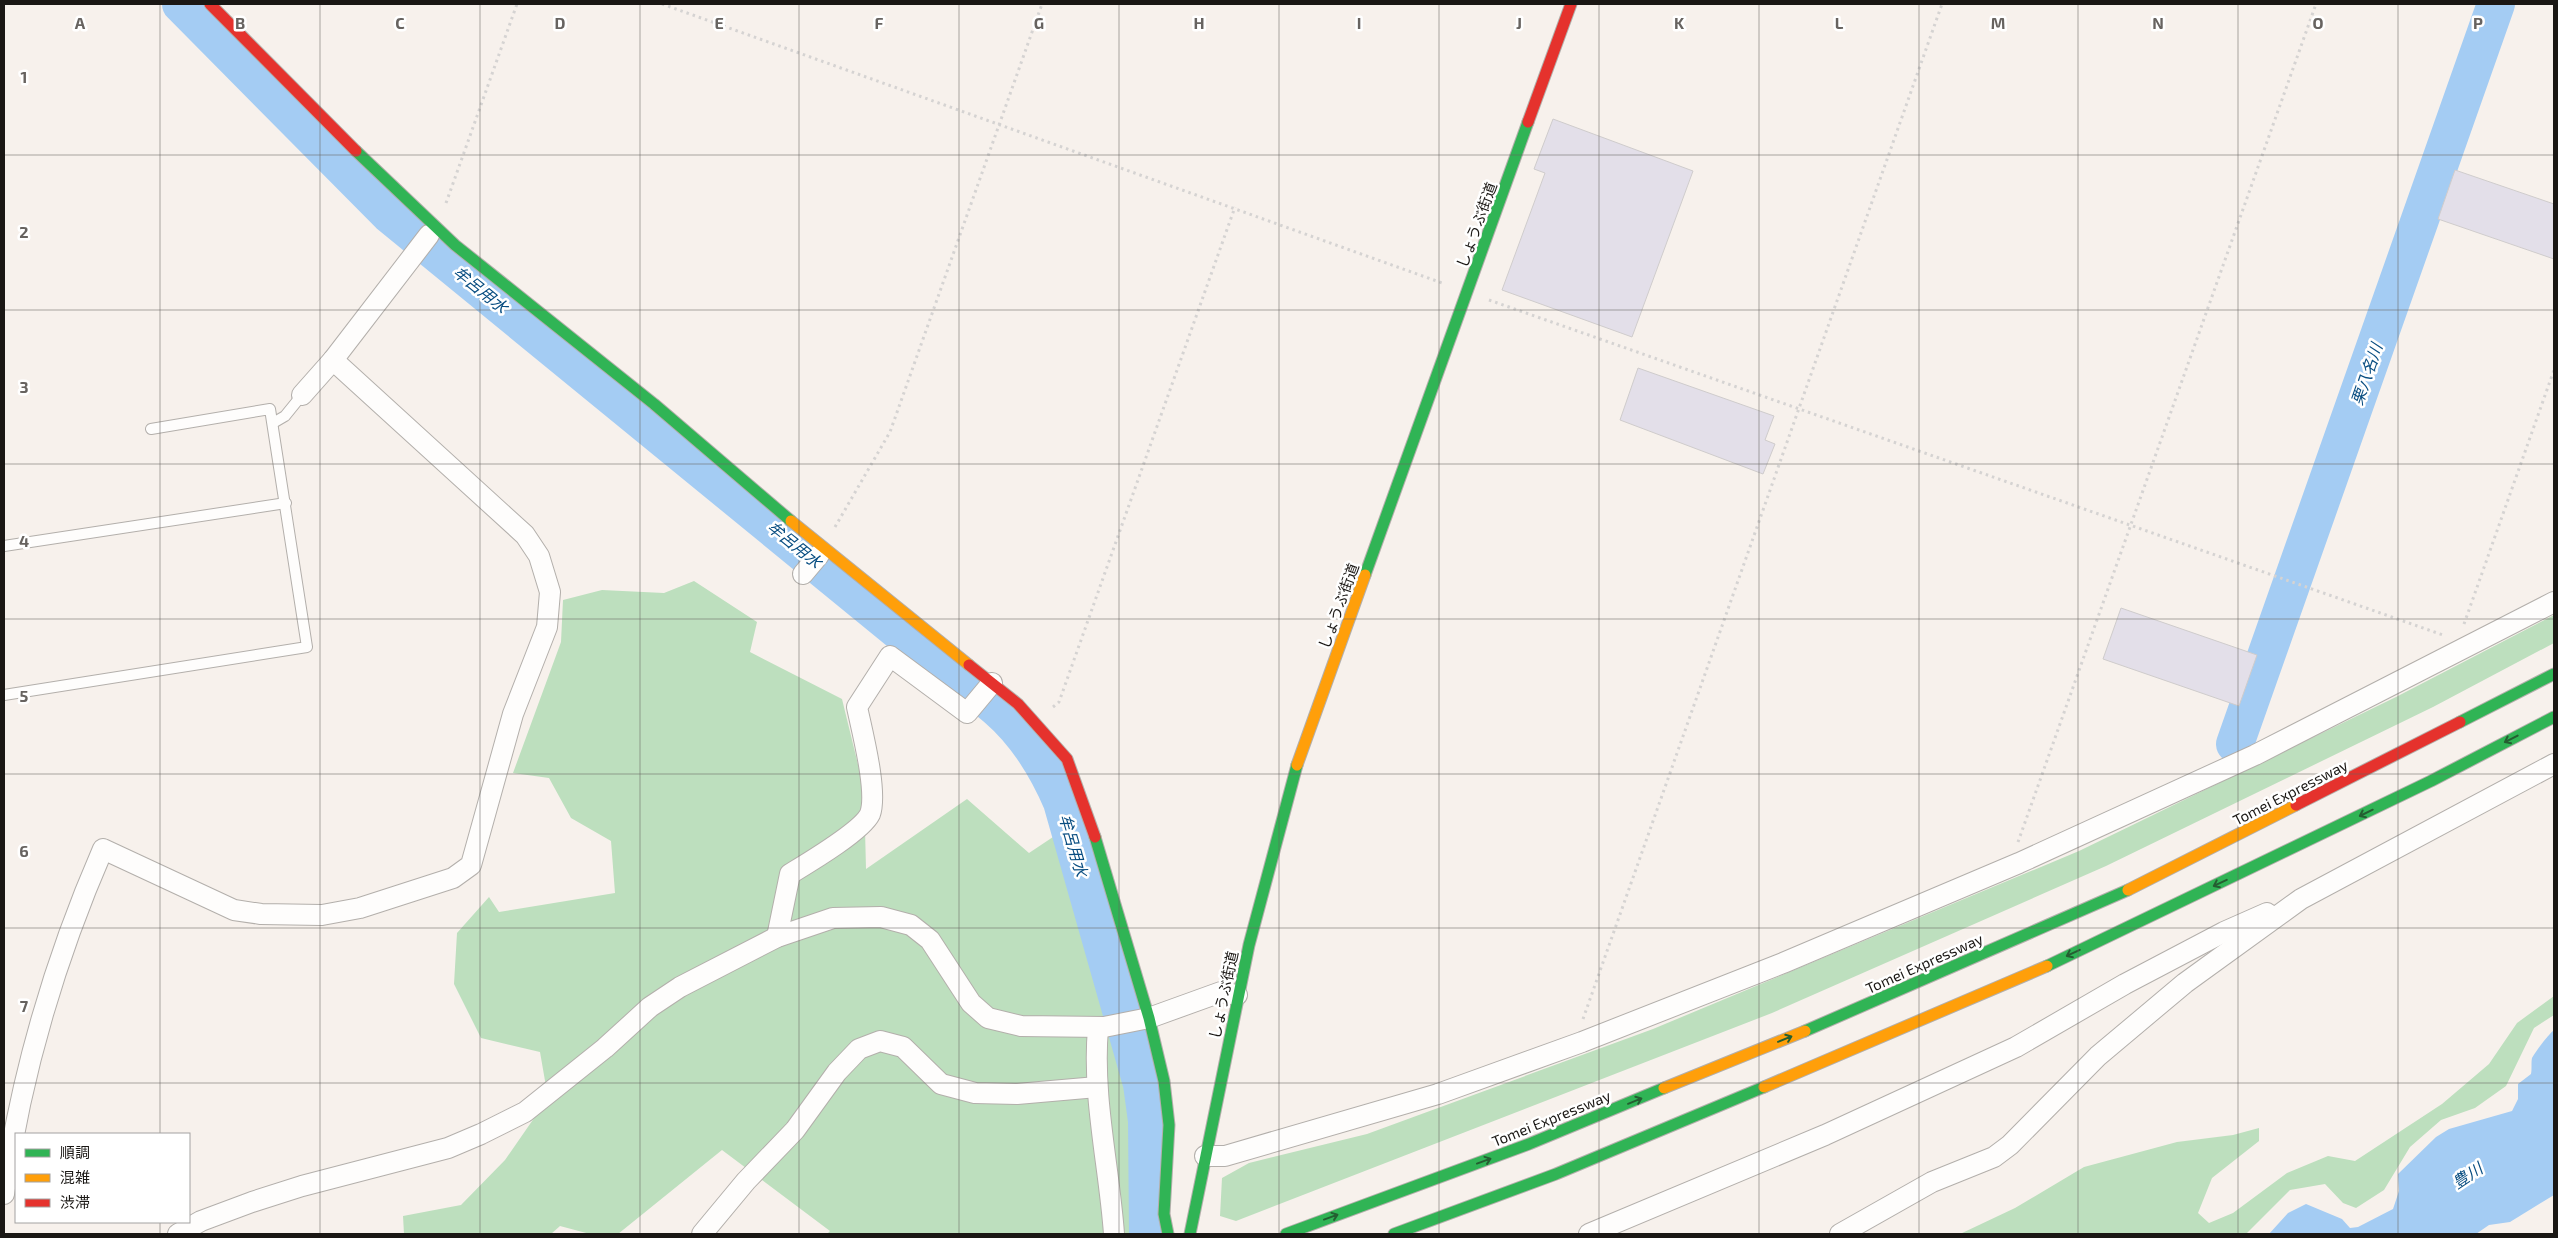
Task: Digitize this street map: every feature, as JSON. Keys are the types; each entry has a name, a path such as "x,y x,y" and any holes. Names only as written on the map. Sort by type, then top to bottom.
{"main road":[{"path":"210,4 432,231 654,404 821,552 1036,723 1067,760 1078,783 1144,1019 1164,1081 1169,1124 1164,1214 1168,1234"},
{"name":"しょうぶ街道","path":"1190,1234 1237,995 1265,875 1294,773 1571,4"},
{"name":"Tomei Expressway","path":"1286,1234 1529,1144 1846,1014 2130,889 2554,674"},
{"path":"1394,1234 1556,1174 2015,980 2284,853 2554,717"}],"street":[{"path":"302,395 333,360 432,231"},
{"path":"15,1133 29,1061 76,912 103,849 234,910 261,914 322,915 360,908 453,878 472,865 513,714 547,626 550,592 539,556 525,535 333,360"},
{"path":"804,574 821,552"},
{"path":"1205,1156 1225,1156 1438,1094 1582,1042 1783,963 2019,863 2255,755 2460,645 2554,602"},
{"path":"777,937 790,874 850,834 870,814 872,781 857,707 890,656 967,713 989,686"},
{"path":"1589,1234 1825,1135 2016,1047 2141,975 2224,932 2301,899 2554,764"},
{"path":"1840,1234 1932,1182 1994,1157 2010,1145 2112,1044 2185,983 2301,899"},
{"path":"178,1234 201,1221 252,1202 302,1186 448,1148 490,1130 525,1112 605,1048 658,1002 680,987 777,937 833,918 881,917 911,925 930,940 971,1003 988,1018 1021,1026 1101,1027 1144,1019 1221,992 1237,995"},
{"path":"1101,1027 1097,1087 1114,1234"},
{"path":"702,1234 746,1181 795,1130 837,1072 859,1049 880,1041 903,1047 941,1084 975,1093 1017,1094 1097,1087"},
{"path":"4,1194 15,1135"}],"lane":[{"path":"273,423 286,416 302,395"},
{"path":"4,695 307,647 270,409 151,429"},
{"path":"4,546 286,503"}],"path":[{"path":"432,231 442,214 517,4"},
{"path":"821,552 890,432 1042,4"},
{"path":"1582,1042 1580,1029 1942,4"},
{"path":"2019,863 2014,852 2316,4"},
{"path":"1036,723 1059,702 1235,207"},
{"path":"2285,581 2460,645 2554,370"}],"green space":[{"path":"694,581 757,622 750,652 842,699 864,789 866,869 967,799 1029,853 1059,833 1108,1014 1129,1104 1139,1176 1135,1234 827,1234 830,1231 722,1150 618,1234 590,1234 560,1226 551,1234 404,1234 403,1216 461,1205 505,1160 548,1098 540,1052 481,1038 454,984 457,933 489,897 499,912 615,893 611,841 571,818 549,778 513,773 561,642 563,600 602,590 664,593"},
{"path":"2554,615 2554,643 2433,707 2106,866 1772,1013 1236,1221 1220,1216 1222,1178 1249,1163 1367,1134 1653,1029 2079,851 2396,697"},
{"path":"2554,996 2554,1015 2534,1028 2506,1086 2475,1108 2441,1120 2410,1147 2384,1190 2356,1208 2343,1203 2325,1184 2290,1190 2246,1234 1960,1234 2015,1208 2084,1167 2177,1142 2233,1135 2259,1128 2259,1141 2212,1178 2198,1213 2209,1223 2233,1213 2287,1173 2328,1156 2355,1161 2442,1104 2489,1064 2517,1023"}],"water":[{"name":"豊川","path":"2554,1030 2554,1195 2510,1222 2489,1225 2476,1234 2269,1234 2288,1213 2306,1204 2342,1219 2350,1228 2358,1227 2393,1209 2399,1191 2398,1174 2436,1137 2449,1129 2512,1111 2518,1099 2518,1084 2531,1074 2532,1058"}],"building":[{"path":"1553,119 1693,171 1632,337 1502,290 1545,173 1534,169"},
{"path":"2455,170 2554,204 2554,259 2438,219"},
{"path":"1638,368 1774,416 1765,440 1775,444 1763,474 1620,420"},
{"path":"2121,608 2257,655 2239,706 2103,659"}],"waterway":[{"name":"牟呂用水","path":"181,4 389,214 944,668 991,703 1017,728 1035,751 1050,776 1062,802 1142,1084 1147,1121 1148,1234"},
{"name":"栗八名川","path":"2235,744 2496,4"}],"traffic: fast":[{"path":"1365,575 1528,122"},
{"path":"356,151 455,245 654,404 791,521"},
{"path":"2460,722 2554,674"},
{"path":"2047,966 2431,781 2554,717"},
{"path":"1190,1234 1249,945 1297,765"},
{"path":"1095,837 1149,1018 1164,1081 1169,1125 1164,1214 1168,1234"},
{"path":"1805,1031 2128,890"},
{"path":"1394,1234 1556,1174 1764,1087"},
{"path":"1286,1234 1529,1144 1664,1088"}],"traffic: slow":[{"path":"791,521 969,665"},
{"path":"1297,765 1365,575"},
{"path":"2128,890 2296,805"},
{"path":"1764,1087 2047,966"},
{"path":"1664,1088 1805,1031"}],"traffic: jam":[{"path":"210,4 356,151"},
{"path":"1528,122 1571,4"},
{"path":"969,665 1018,704 1067,759 1095,837"},
{"path":"2296,805 2460,722"}]}
